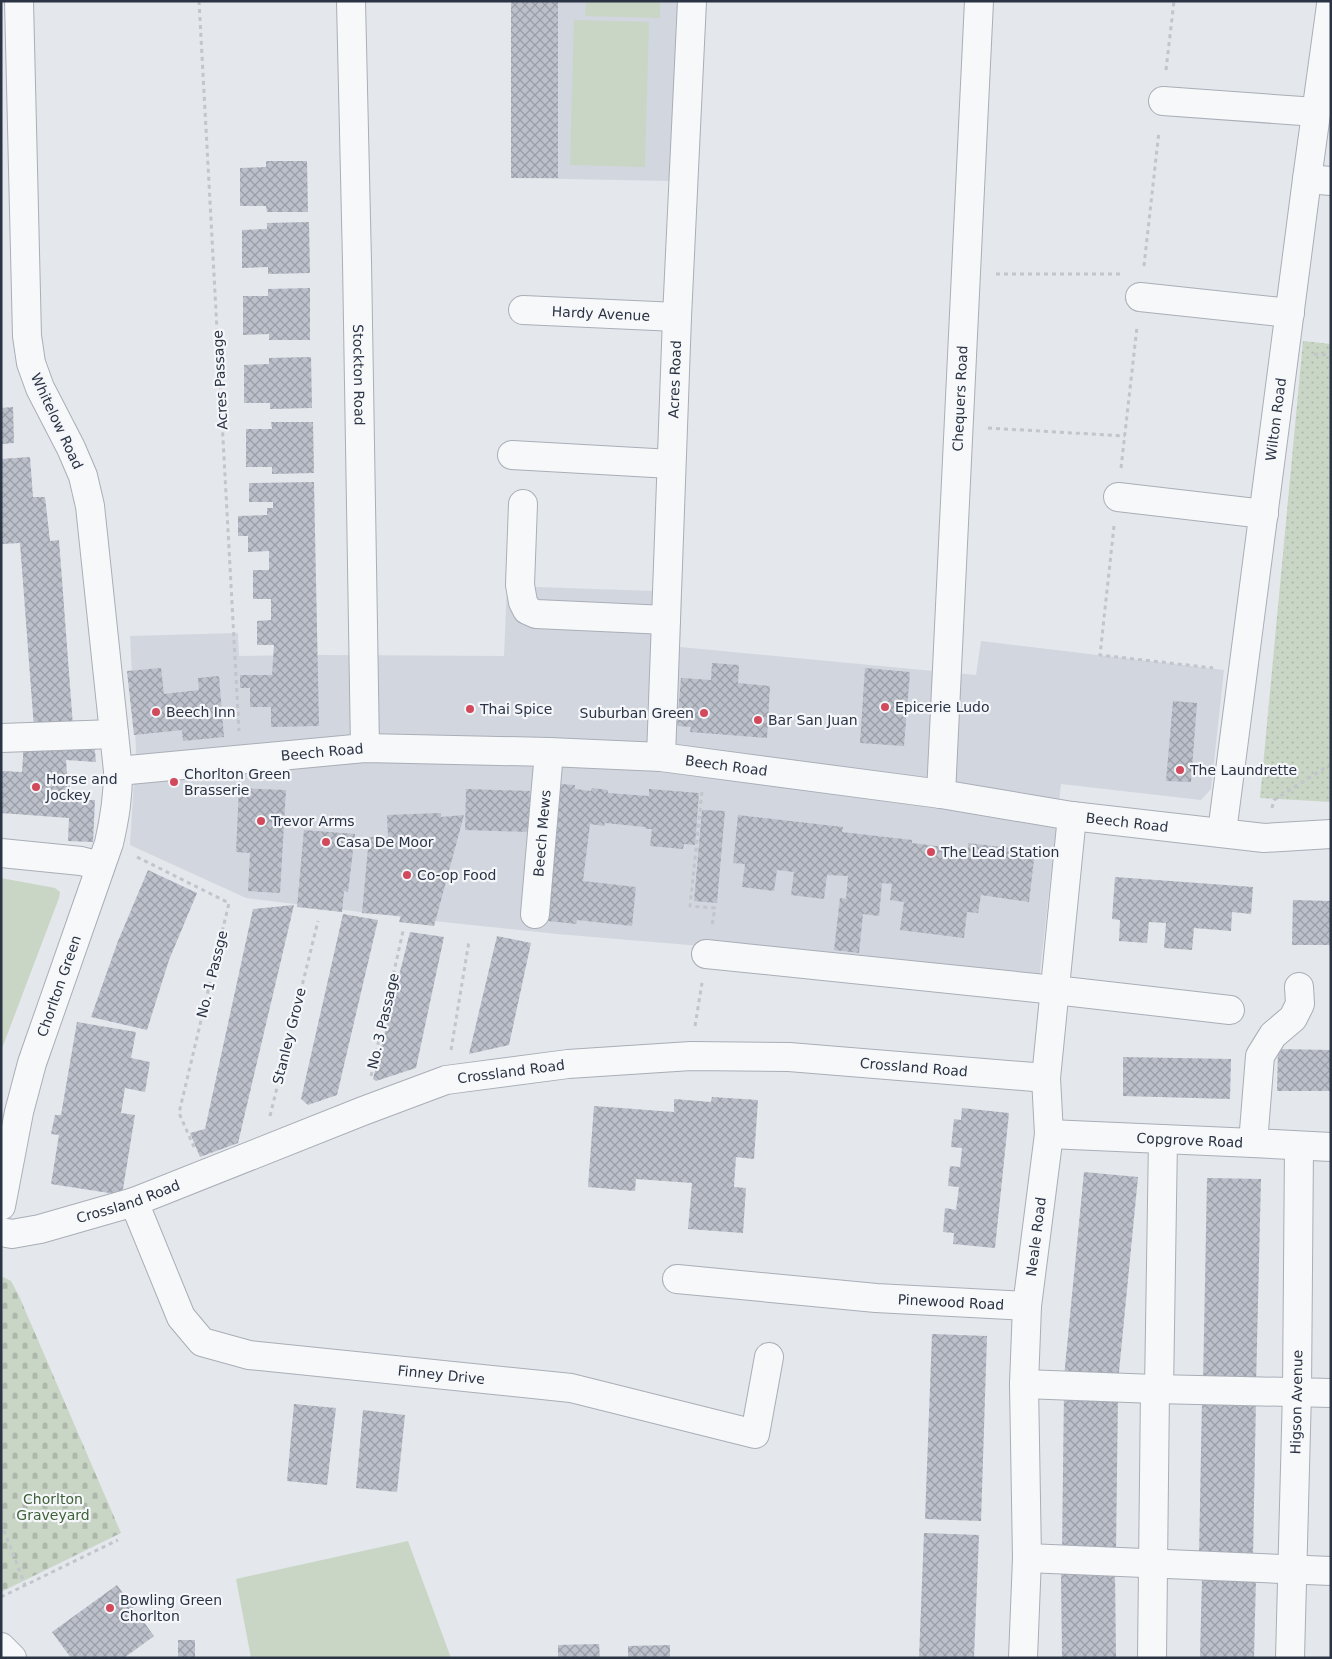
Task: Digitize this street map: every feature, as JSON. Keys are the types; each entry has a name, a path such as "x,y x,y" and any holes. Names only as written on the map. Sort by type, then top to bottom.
{"street":[{"name":"Whitelow Road","path":"19,1 27,336 31,363 40,388 71,448 82,476 90,506 118,771 116,816 104,855"},
{"name":"Stockton Road","path":"351,1 358,262 365,748"},
{"name":"Acres Road","path":"661,757 677,317 692,1"},
{"name":"Chequers Road","path":"941,794 979,1"},
{"name":"Wilton Road","path":"1222,832 1290,313 1319,180 1316,112 1331,5"},
{"path":"1163,101 1316,112"},
{"path":"1142,286 1290,313"},
{"name":"Hardy Avenue","path":"523,310 677,317"},
{"path":"512,455 672,464"},
{"path":"1118,497 1264,514"},
{"path":"523,504 520,585 523,602 527,610 536,614 666,620"},
{"path":"1,738 114,734"},
{"name":"Beech Road","path":"118,771 365,748 549,752 661,757 941,794 1072,816 1264,838 1331,834"},
{"name":"Beech Mews","path":"535,914 549,752"},
{"name":"Neale Road","path":"1023,1658 1027,1558 1024,1384 1027,1306 1049,1134 1046,1078 1072,816"},
{"path":"1,853 80,861 104,855"},
{"name":"Chorlton Green","path":"1,1206 19,1112 32,1062 104,855"},
{"path":"706,954 1230,1010"},
{"path":"1253,1142 1260,1056 1273,1035 1293,1018 1300,1004 1299,987"},
{"name":"Crossland Road","path":"1,1232 12,1234 40,1228 134,1202 363,1110 446,1080 568,1064 691,1056 789,1057 1046,1078"},
{"name":"Copgrove Road","path":"1049,1134 1331,1147"},
{"path":"1152,1658 1163,1139"},
{"name":"Higson Avenue","path":"1290,1658 1297,1392 1299,1146"},
{"name":"Finney Drive","path":"134,1202 181,1317 202,1342 249,1355 571,1388 754,1434 769,1357"},
{"name":"Pinewood Road","path":"677,1279 876,1298 1027,1306"},
{"path":"1024,1384 1157,1390 1331,1394"},
{"path":"1027,1558 1331,1571"},
{"path":"1,1647 12,1658"}],"path":[{"name":"Acres Passage","path":"199,1 241,759"},
{"path":"1174,1 1100,655 1243,672"},
{"path":"966,273 1142,286"},
{"path":"959,427 1125,436"},
{"path":"691,1056 706,954 715,908 690,906 705,763"},
{"path":"1264,838 1274,800 1331,764"},
{"name":"No. 1 Passge","path":"104,855 229,903 179,1113 206,1172"},
{"name":"Stanley Grove","path":"261,1151 318,921"},
{"name":"No. 3 Passage","path":"363,1110 403,932"},
{"path":"446,1080 468,941"},
{"path":"1,1523 26,1585"},
{"path":"1,1597 118,1540"}],"shaded area":[{"path":"511,1 679,1 672,181 511,178"},
{"path":"507,586 682,592 680,647 976,675 981,641 1224,670 1211,789 1201,800 1061,784 1039,981 773,952 557,934 246,898 130,845 136,749 130,636 238,633 239,656 504,656"}],"green space":[{"path":"586,1 660,1 660,18 585,16"},
{"path":"574,20 649,22 645,167 570,165"},
{"path":"1303,341 1331,344 1331,802 1260,798"},
{"path":"1,878 55,888 60,892 1,1051"},
{"name":"Chorlton Graveyard","path":"3,1277 11,1281 19,1296 121,1533 1,1592 1,1278"},
{"path":"408,1541 451,1658 251,1658 236,1579"}],"building":[{"path":"511,1 558,1 558,178 511,178"},
{"path":"266,161 307,161 308,212 267,212 266,206 240,206 240,168 266,167"},
{"path":"309,222 310,273 268,274 268,267 242,268 242,230 267,229 267,223"},
{"path":"310,288 310,340 269,340 269,334 243,335 243,296 268,296 268,289"},
{"path":"311,357 312,408 270,409 270,403 244,403 244,365 269,364 269,358"},
{"path":"13,407 14,443 1,444 1,408"},
{"path":"271,422 313,422 314,473 272,474 272,467 246,467 246,429 272,429"},
{"path":"30,457 33,497 45,497 50,541 59,540 73,726 34,728 20,543 1,544 1,459"},
{"path":"314,482 319,726 271,727 271,707 250,707 250,688 240,688 240,675 272,675 274,645 257,645 257,621 271,620 271,599 253,599 253,570 269,570 269,551 248,552 248,536 238,536 238,516 267,515 267,508 273,508 273,502 249,502 249,483"},
{"path":"712,663 739,665 738,683 770,686 767,738 690,732 691,727 677,726 681,678 711,680"},
{"path":"161,668 164,694 199,690 198,678 219,676 224,737 183,741 182,730 134,735 127,671"},
{"name":"Epicerie Ludo","path":"865,668 910,672 904,746 860,743"},
{"path":"1173,701 1197,703 1191,782 1166,781"},
{"path":"24,741 94,741 96,762 66,760 67,774 70,774 70,800 95,800 93,842 68,841 69,818 1,813 1,771 22,772"},
{"path":"560,784 575,785 575,789 591,791 592,788 608,790 608,793 649,796 649,789 699,793 695,845 684,844 683,849 650,846 652,829 646,829 645,827 605,823 604,826 590,824 583,881 636,887 632,926 577,920 576,924 539,920"},
{"name":"Trevor Arms","path":"239,788 286,790 280,893 248,891 250,853 236,852"},
{"path":"466,789 530,791 529,832 465,830"},
{"path":"702,810 725,811 717,903 694,901"},
{"name":"Co-op Food","path":"441,813 441,817 464,815 434,926 399,922 401,916 362,913 369,837 388,837 387,815"},
{"path":"738,815 843,827 842,832 912,840 912,843 968,850 968,843 1035,851 1029,902 981,895 978,913 967,912 964,938 900,930 904,902 890,900 892,884 882,883 879,916 863,914 859,953 834,950 840,898 846,899 848,876 827,875 824,899 791,895 794,872 777,870 774,891 742,887 745,864 733,863"},
{"path":"304,830 355,834 348,892 344,891 342,912 297,907"},
{"path":"148,870 197,893 169,960 147,1030 91,1017 118,941"},
{"path":"1115,877 1253,887 1251,914 1232,912 1231,931 1194,928 1192,950 1164,948 1166,923 1149,922 1147,943 1119,941 1120,920 1112,919"},
{"path":"1293,900 1331,901 1331,945 1292,945"},
{"path":"294,905 238,1143 200,1157 190,1133 205,1129 253,909"},
{"path":"343,914 378,920 337,1095 308,1105 301,1099"},
{"path":"410,932 444,937 416,1068 376,1081 373,1079"},
{"path":"497,936 531,943 509,1045 469,1054"},
{"path":"77,1022 136,1032 131,1058 150,1062 145,1092 125,1088 121,1113 135,1115 122,1195 51,1184 59,1135 51,1134 55,1115 61,1115"},
{"path":"1278,1049 1331,1050 1331,1091 1277,1091"},
{"path":"1123,1057 1231,1059 1230,1099 1123,1096"},
{"path":"712,1097 758,1100 754,1159 736,1157 734,1187 746,1188 743,1233 688,1229 692,1183 636,1179 635,1191 588,1187 594,1106 674,1112 674,1099 711,1102"},
{"path":"962,1108 1009,1113 995,1248 953,1244 954,1233 943,1232 945,1208 956,1210 959,1187 948,1186 950,1166 960,1167 962,1148 951,1147 954,1119 961,1120"},
{"path":"1084,1172 1138,1177 1118,1382 1064,1377"},
{"path":"1207,1178 1261,1179 1256,1385 1203,1385"},
{"path":"932,1334 987,1336 981,1521 925,1519"},
{"path":"1064,1393 1118,1393 1116,1552 1062,1552"},
{"path":"1202,1398 1256,1399 1253,1558 1199,1557"},
{"path":"294,1404 336,1408 327,1485 287,1481"},
{"path":"363,1410 405,1415 397,1492 356,1488"},
{"path":"924,1533 979,1535 974,1658 919,1658"},
{"path":"1061,1571 1115,1571 1116,1658 1062,1658"},
{"path":"1202,1576 1256,1577 1254,1658 1200,1658"},
{"name":"Bowling Green Chorlton","path":"117,1585 154,1636 124,1658 71,1658 52,1632"},
{"path":"178,1640 195,1640 195,1658 178,1658"},
{"path":"599,1644 600,1658 558,1658 558,1645"},
{"path":"670,1645 670,1658 628,1658 628,1646"}],"place":[{"name":"Epicerie Ludo","path":"885,707"},
{"name":"Thai Spice","path":"470,709"},
{"name":"Beech Inn","path":"156,712"},
{"name":"Suburban Green","path":"704,713"},
{"name":"Bar San Juan","path":"758,720"},
{"name":"The Laundrette","path":"1180,770"},
{"name":"Chorlton Green Brasserie","path":"174,782"},
{"name":"Horse and Jockey","path":"36,787"},
{"name":"Trevor Arms","path":"261,821"},
{"name":"Casa De Moor","path":"326,842"},
{"name":"The Lead Station","path":"931,852"},
{"name":"Co-op Food","path":"407,875"},
{"name":"Bowling Green Chorlton","path":"110,1608"}]}
